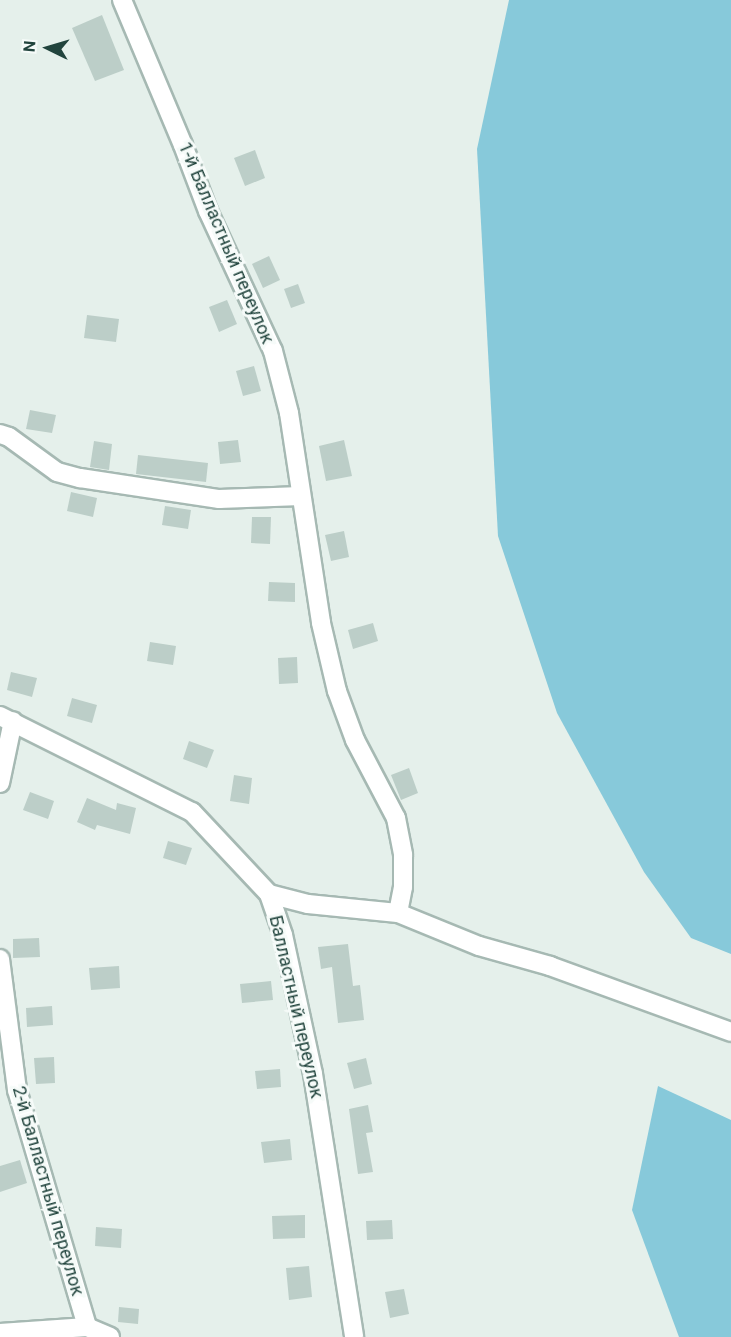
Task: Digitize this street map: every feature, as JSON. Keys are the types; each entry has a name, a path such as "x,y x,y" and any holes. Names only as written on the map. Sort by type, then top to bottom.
{"street":[{"name":"1-й Балластный переулок","path":"122,0 208,211 273,351 289,413 321,622 337,691 355,740 396,818 403,855 404,887 398,913"},
{"path":"0,434 57,472 80,478 219,499 301,496"},
{"path":"0,783 6,719"},
{"name":"Балластный переулок","path":"6,719 192,812 269,894 283,935 313,1074 354,1337"},
{"path":"269,894 308,904 398,913 479,946 560,970 731,1032"},
{"name":"2-й Балластный переулок","path":"0,958 17,1090 87,1327"},
{"path":"0,1333 87,1327 110,1337"}],"water":[{"path":"509,0 731,0 731,954 691,938 644,872 557,713 498,536 477,149"},
{"path":"658,1086 731,1120 731,1337 679,1337 632,1210"}],"building":[{"path":"102,15 124,70 95,81 72,28"},
{"path":"255,150 265,178 245,186 234,158"},
{"path":"269,256 280,280 263,288 252,264"},
{"path":"298,284 305,303 291,308 284,289"},
{"path":"227,300 237,324 219,332 209,307"},
{"path":"87,315 119,319 116,342 84,338"},
{"path":"254,366 261,391 243,396 236,371"},
{"path":"30,410 56,415 52,433 26,429"},
{"path":"238,440 241,462 220,464 218,442"},
{"path":"344,440 352,476 326,481 319,446"},
{"path":"94,441 112,444 109,470 90,467"},
{"path":"138,455 208,463 206,482 136,474"},
{"path":"71,492 97,498 93,517 67,511"},
{"path":"165,506 191,510 188,529 162,525"},
{"path":"252,517 271,517 270,544 251,543"},
{"path":"344,531 349,557 331,561 325,535"},
{"path":"269,582 295,583 295,602 268,601"},
{"path":"373,623 378,641 353,649 348,630"},
{"path":"150,642 176,646 173,665 147,661"},
{"path":"297,657 298,683 279,684 278,658"},
{"path":"11,672 37,678 32,697 7,690"},
{"path":"72,698 97,705 92,723 67,716"},
{"path":"189,741 214,750 207,768 183,759"},
{"path":"409,768 418,793 401,800 391,775"},
{"path":"234,775 252,778 249,804 230,801"},
{"path":"30,792 54,801 48,819 23,810"},
{"path":"87,798 116,810 117,803 136,808 130,834 97,825 95,830 77,822"},
{"path":"168,841 192,848 186,865 163,858"},
{"path":"39,938 40,957 13,958 13,939"},
{"path":"348,944 353,986 360,985 364,1020 338,1023 332,967 321,969 318,947"},
{"path":"119,966 120,988 91,990 89,968"},
{"path":"271,981 273,1000 242,1003 240,984"},
{"path":"52,1006 53,1025 27,1027 26,1008"},
{"path":"54,1057 55,1083 36,1084 34,1058"},
{"path":"366,1058 372,1084 354,1089 347,1063"},
{"path":"280,1069 281,1087 257,1089 255,1071"},
{"path":"368,1105 373,1132 366,1133 373,1172 358,1174 349,1109"},
{"path":"290,1139 292,1160 264,1163 261,1142"},
{"path":"20,1160 27,1183 0,1192 0,1166"},
{"path":"305,1215 305,1238 273,1239 272,1216"},
{"path":"392,1220 393,1239 367,1240 366,1221"},
{"path":"96,1227 122,1229 121,1248 95,1246"},
{"path":"309,1266 312,1297 289,1300 286,1268"},
{"path":"404,1289 409,1314 390,1318 385,1292"},
{"path":"119,1307 139,1309 138,1324 118,1322"}]}
